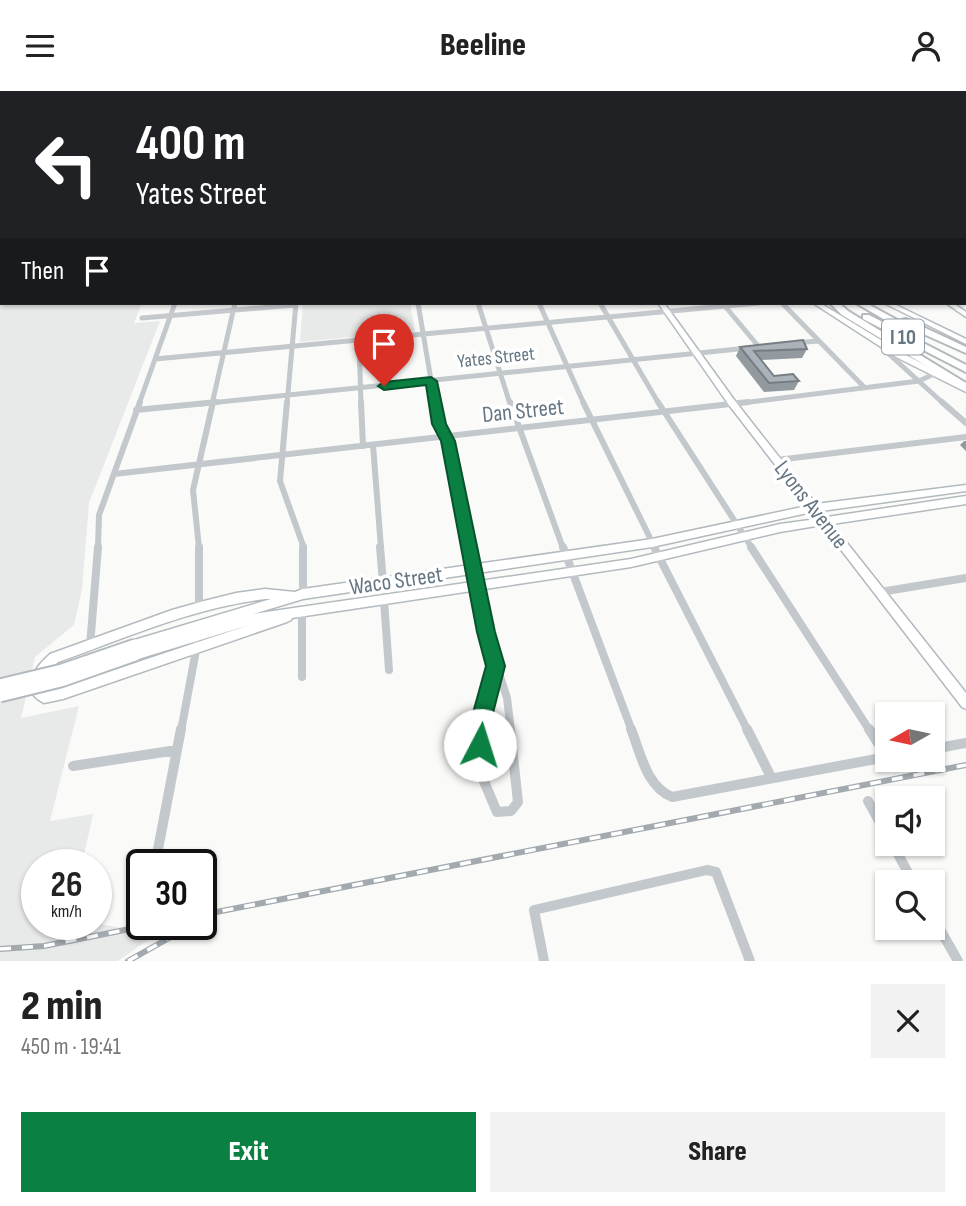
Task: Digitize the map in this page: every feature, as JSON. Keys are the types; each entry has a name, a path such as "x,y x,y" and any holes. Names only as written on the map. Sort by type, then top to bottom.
{"highway":[{"path":"836,305 966,388"},
{"name":"I 10","path":"846,305 966,369"},
{"name":"I 10","path":"864,305 966,360"},
{"path":"871,305 966,350"}],"main road":[{"name":"Lyons Avenue","path":"662,305 732,403 966,703"},
{"path":"819,305 934,375 966,388"},
{"path":"891,305 966,342"},
{"name":"Waco Street","path":"0,696 61,681 135,650 299,595 652,543 814,508 966,488"},
{"path":"923,493 933,505"},
{"name":"Waco Street","path":"0,685 252,619 573,572 660,557 743,536 823,520 966,500"},
{"path":"299,595 272,592 200,607 54,658 39,673 37,691 44,698 63,693 197,645 275,623 299,613"}],"street":[{"path":"90,647 96,599 99,515 174,305"},
{"path":"142,318 275,305"},
{"path":"296,305 280,481 305,552 299,595"},
{"path":"418,305 439,424 446,437 496,666 507,698 518,802 511,811 497,812 488,800 480,745 483,713 496,666"},
{"path":"479,305 499,374 519,428 648,773 660,792 672,797 875,759"},
{"path":"540,305 591,421 771,777"},
{"path":"601,305 663,411 875,739"},
{"path":"155,359 715,305"},
{"path":"724,305 759,347"},
{"path":"784,305 864,387"},
{"path":"200,607 201,571 193,490 234,307"},
{"path":"359,341 363,446"},
{"path":"783,344 818,341"},
{"name":"Yates Street","path":"136,410 771,346"},
{"path":"890,355 966,423"},
{"name":"Dan Street","path":"114,474 591,421 919,381 934,375"},
{"path":"777,460 966,437"},
{"path":"373,445 383,582"},
{"path":"880,592 966,578"},
{"path":"384,601 389,670"},
{"path":"299,613 302,677"},
{"path":"158,849 197,645"},
{"path":"953,686 966,684"},
{"path":"480,745 512,742"},
{"path":"945,747 966,743"},
{"path":"73,767 177,750"},
{"path":"868,801 875,814"},
{"path":"544,961 534,910 546,905 680,876 716,872 750,961"},
{"path":"945,939 957,961"}],"shaded area":[{"path":"0,305 141,305 134,323 160,321 89,503 82,589 74,625 35,657 21,718 79,706 50,821 93,814 85,849 21,849 21,940 112,940 112,926 126,929 126,940 148,940 118,961 0,961"},
{"path":"303,305 410,305 415,331 300,342"}],"building":[{"path":"803,340 807,349 754,351 774,376 793,374 799,381 769,383 740,347"}],"railway":[{"path":"217,912 966,765"},
{"path":"0,949 44,946 126,930"},
{"path":"128,961 165,940"}],"route":[{"path":"384,386 431,381 439,424 448,441 486,632 496,666 483,713 480,745"}]}
